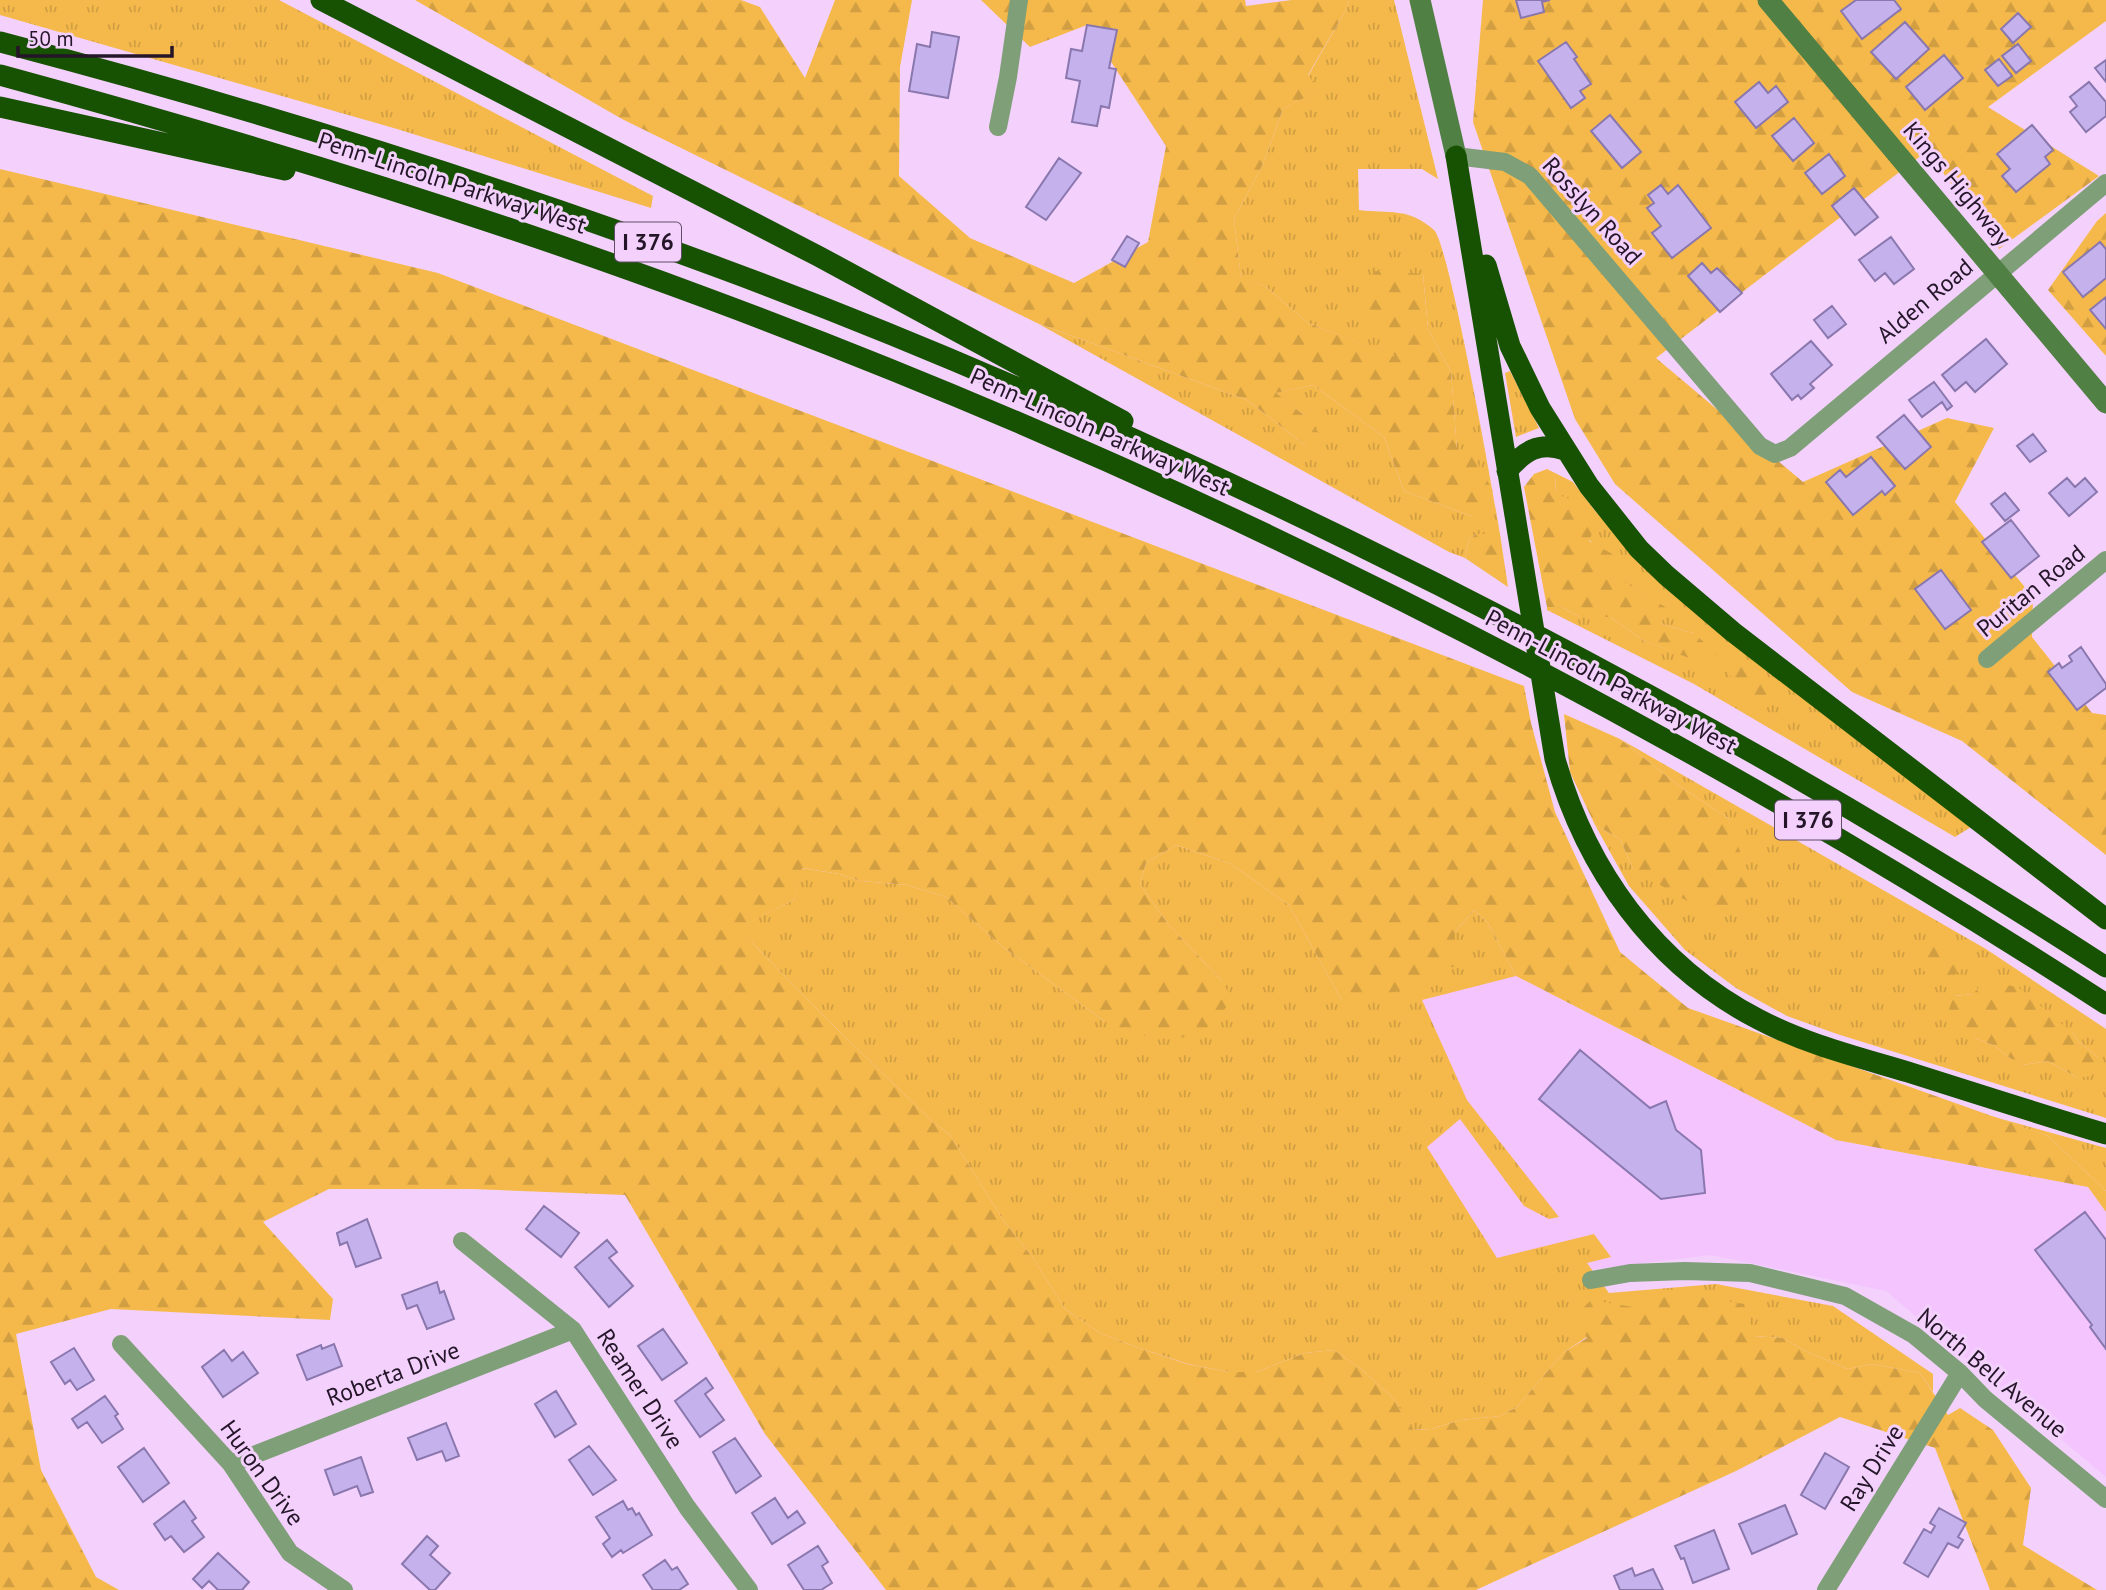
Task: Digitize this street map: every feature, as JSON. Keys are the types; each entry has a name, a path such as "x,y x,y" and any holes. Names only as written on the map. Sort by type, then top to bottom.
{"highway":[{"path":"321,0 867,281 1275,504"},
{"name":"Penn-Lincoln Parkway West","path":"0,41 148,81 439,170 721,268 1000,380 1275,504 1533,633 1676,710 1938,862 2106,967"},
{"name":"Penn-Lincoln Parkway West","path":"0,75 139,113 428,201 710,299 1050,437 1262,532 1409,604 1661,737 1922,888 2106,1004"},
{"path":"0,107 428,201"},
{"path":"1456,156 1510,346 1524,377 1565,450 1589,486 1631,539 1699,604 2106,919"},
{"path":"1456,156 1555,759 1572,814 1608,882 1657,944 1706,987 1759,1020 1808,1040 2106,1134"},
{"path":"1507,471 1518,458 1531,449 1547,446 1565,450"}],"street":[{"path":"998,127 1009,77 1019,0"},
{"path":"1420,0 1456,156"},
{"name":"Kings Highway","path":"1768,0 2106,403"},
{"name":"Rosslyn Road","path":"1456,156 1505,162 1530,176 1760,446 1775,454"},
{"name":"Alden Road","path":"1775,454 1790,448 2106,183"},
{"name":"Puritan Road","path":"1987,659 2106,561"},
{"name":"Reamer Drive","path":"462,1241 573,1330 687,1507 749,1590"},
{"name":"North Bell Avenue","path":"1591,1280 1630,1273 1685,1270 1750,1273 1844,1296 1914,1335 2106,1499"},
{"name":"Roberta Drive","path":"231,1464 573,1330"},
{"name":"Huron Drive","path":"121,1344 231,1464 290,1553 344,1590"},
{"name":"Ray Drive","path":"1826,1590 1960,1373"}],"shaded area":[{"path":"1516,976 1836,1140 2088,1187 2106,1212 2106,1477 1886,1291 1711,1255 1547,1275 1462,1281 1302,1003"}],"green space":[{"path":"0,0 279,0 653,196 651,208 397,129 0,15"},
{"path":"415,0 741,0 760,7 805,78 835,0 912,0 900,67 899,176 970,238 1074,283 1148,242 1166,146 1087,25 1030,47 981,0 1245,0 1246,6 1292,0 1349,0 1346,10 1308,75 1319,90 1283,109 1263,164 1234,219 1241,278 1265,286 1308,323 1395,357 1363,303 1375,271 1423,274 1428,329 1451,372 1457,449 1470,450 1493,491 1471,516 1404,491 1384,437 1313,385 1276,393 1305,416 1324,439 1306,446 1247,400 1037,323 622,119"},
{"path":"1349,0 1394,0 1438,179 1422,169 1358,169 1359,210 1398,213 1416,218 1434,230 1441,245 1470,373 1500,534 1476,534 1469,540 1465,558 1449,552 1037,323 1247,400 1306,446 1305,416 1275,393 1313,385 1384,437 1404,491 1471,516 1457,450 1451,372 1428,329 1423,274 1396,358 1308,323 1265,286 1241,279 1234,219 1263,164 1283,109 1318,90 1308,76 1346,10"},
{"path":"1483,0 2106,0 2106,21 1988,107 2099,176 1999,249 1927,151 1656,358 1803,482 1947,418 1994,428 1955,502 2033,597 2032,637 2092,713 2106,715 2106,855 1962,741 1852,692 1615,484 1575,419 1473,122"},
{"path":"0,169 438,273 1524,686 1555,812 1620,952 1688,1008 2048,1136 2106,1191 2106,1212 2088,1187 1836,1140 1516,976 1488,923 1474,910 1455,932 1454,967 1434,968 1416,989 1341,999 1289,905 1231,864 1176,845 1146,863 1140,884 1168,924 1222,981 1232,999 1213,1025 1186,1037 1166,1039 1133,1034 1104,1021 1003,947 946,897 907,885 861,881 839,874 802,868 794,900 746,924 754,945 840,1032 933,1122 950,1135 1003,1220 1033,1258 1065,1309 1100,1333 1187,1364 1229,1372 1256,1372 1305,1353 1334,1350 1361,1369 1394,1399 1413,1430 1431,1429 1461,1420 1500,1416 1517,1407 1564,1352 1587,1338 1574,1317 1591,1300 1633,1307 1645,1297 1686,1294 1744,1304 1754,1336 1783,1338 1805,1351 1848,1369 1872,1364 1920,1373 1948,1415 1960,1408 1993,1430 2031,1488 2023,1545 2097,1590 1990,1590 1935,1448 1840,1417 1736,1471 1476,1590 886,1590 765,1434 625,1195 472,1189 329,1189 263,1222 333,1299 330,1320 111,1309 16,1334 41,1470 96,1577 119,1590 0,1590"},
{"path":"2106,213 2106,356 2048,290 2097,221"},
{"path":"1510,371 1539,428 1516,437 1505,373"},
{"path":"1547,469 1573,482 1596,512 1971,827 1955,837 1694,684 1547,610 1547,607 1561,607 1580,617 1610,617 1644,641 1713,666 1693,633 1661,624 1666,608 1618,579 1556,494 1555,476"},
{"path":"1547,469 1555,475 1556,494 1584,504 1596,524 1589,541 1614,555 1620,570 1619,579 1667,608 1661,624 1693,633 1716,652 1713,667 1644,641 1610,617 1580,617 1561,607 1547,607 1524,487 1534,474"},
{"path":"1476,534 1500,534 1508,587 1465,558 1469,540"},
{"path":"1745,664 1756,677 1771,687 1777,701 1766,708 1734,691 1729,670"},
{"path":"1564,714 1620,739 1678,785 1728,818 1751,882 1743,897 1716,918 1633,869 1620,839 1595,825 1570,772"},
{"path":"1620,739 1986,949 2106,1029 2106,1118 1787,1016 1736,988 1685,950 1629,886 1595,825 1620,839 1633,869 1735,842 1728,818 1678,785","holes":["1973,994 2073,1033 2079,1042 2098,1057 2078,1078 2048,1061 2023,1065 2018,1059 2011,1059 1995,1046 1975,1038 1954,996"]},
{"path":"1176,845 1231,864 1289,905 1341,999 1455,932 1474,910 1488,923 1516,976 1422,1000 1467,1100 1559,1217 1549,1219 1524,1206 1460,1119 1427,1147 1497,1258 1594,1234 1611,1257 1587,1263 1609,1293 1716,1284 1833,1306 1933,1374 1933,1392 1920,1373 1872,1364 1848,1369 1805,1351 1783,1338 1753,1336 1633,1307 1564,1352 1517,1407 1500,1416 1461,1420 1431,1429 1412,1430 1394,1399 1361,1369 1334,1350 1305,1353 1256,1372 1229,1372 1188,1364 1136,1347 1100,1333 1065,1309 1033,1258 1003,1220 950,1135 933,1122 840,1032 754,945 745,924 794,900 801,868 839,874 861,881 907,885 946,897 1003,947 1104,1021 1222,981 1168,924 1140,884 1146,863"},
{"path":"1933,946 1952,946 1965,967 1952,977 1942,973 1932,978 1920,967"},
{"path":"1984,981 2018,987 2073,1033 2079,1042 2098,1057 2091,1076 2078,1078 2048,1061 2023,1065 1995,1046 1975,1038 1949,1009 1954,996 1973,994"},
{"path":"1987,1115 2106,1148 2106,1191 2048,1136"}],"building":[{"path":"1516,0 1550,0 1542,2 1544,12 1521,18"},
{"path":"1856,0 1894,0 1901,9 1862,39 1841,11"},
{"path":"2018,13 2031,27 2013,43 2001,29"},
{"path":"1905,22 1929,49 1896,79 1871,52"},
{"path":"1087,25 1117,30 1109,68 1116,69 1109,108 1101,106 1097,126 1072,122 1080,81 1066,78 1071,49 1082,51"},
{"path":"932,32 959,37 948,98 909,91 917,44 930,47"},
{"path":"1566,42 1591,84 1580,91 1585,98 1571,108 1538,61"},
{"path":"2018,44 2031,61 2016,73 2002,56"},
{"path":"1944,55 1963,78 1925,110 1906,87"},
{"path":"1999,59 2012,76 1998,86 1985,70"},
{"path":"2106,60 2106,82 2095,68"},
{"path":"1759,82 1768,93 1776,86 1788,102 1756,128 1735,102"},
{"path":"2089,82 2106,102 2106,116 2086,132 2070,112 2077,106 2070,97"},
{"path":"1610,115 1641,152 1622,168 1591,131"},
{"path":"1794,118 1814,143 1793,161 1772,136"},
{"path":"2032,125 2053,150 2045,157 2050,164 2016,192 2002,176 2010,169 1997,154"},
{"path":"1829,154 1845,176 1822,194 1805,173"},
{"path":"1059,158 1081,173 1046,220 1026,207"},
{"path":"1661,185 1668,194 1678,185 1711,228 1672,258 1652,233 1661,226 1647,208 1654,203 1648,195"},
{"path":"1854,188 1878,217 1855,235 1832,206"},
{"path":"1127,236 1139,243 1125,267 1112,260"},
{"path":"1891,237 1914,269 1894,284 1885,273 1875,281 1859,260"},
{"path":"2100,242 2106,249 2106,278 2083,297 2063,272"},
{"path":"1702,263 1711,273 1717,268 1742,293 1720,312 1688,276"},
{"path":"2106,297 2106,329 2090,310"},
{"path":"1832,306 1846,324 1828,338 1814,320"},
{"path":"1986,339 2007,364 1975,392 1966,382 1955,391 1942,375"},
{"path":"1811,341 1832,365 1810,384 1814,388 1801,399 1798,395 1792,400 1771,374"},
{"path":"1934,382 1952,406 1947,410 1942,402 1922,417 1909,400"},
{"path":"1904,415 1931,447 1905,469 1877,437"},
{"path":"2033,434 2046,451 2030,462 2017,446"},
{"path":"1871,457 1895,486 1885,495 1882,491 1853,515 1826,482 1840,470 1846,477"},
{"path":"2067,478 2075,487 2085,478 2097,492 2069,516 2049,493"},
{"path":"2005,493 2019,510 2005,521 1991,504"},
{"path":"2011,520 2039,556 2011,578 1982,542"},
{"path":"1941,570 1971,610 1945,629 1915,589"},
{"path":"2081,647 2106,688 2077,710 2048,672 2059,663 2062,668 2072,661 2069,656"},
{"path":"1580,1050 1650,1108 1666,1101 1676,1130 1701,1150 1705,1193 1661,1199 1539,1099"},
{"path":"544,1206 579,1233 561,1257 526,1229"},
{"path":"2085,1212 2106,1240 2106,1349 2090,1327 2092,1325 2035,1250"},
{"path":"367,1219 381,1258 356,1267 347,1242 340,1245 337,1233"},
{"path":"607,1240 617,1252 609,1258 633,1286 609,1307 575,1267"},
{"path":"437,1282 440,1293 444,1291 454,1319 427,1329 417,1305 407,1309 402,1295"},
{"path":"663,1329 687,1363 662,1380 638,1346"},
{"path":"334,1344 342,1366 307,1380 297,1355 321,1345 322,1349"},
{"path":"74,1348 94,1380 77,1390 70,1380 65,1384 51,1362"},
{"path":"224,1350 232,1361 243,1352 258,1373 223,1397 202,1367"},
{"path":"706,1378 713,1388 705,1394 724,1420 700,1437 675,1401"},
{"path":"556,1391 576,1424 555,1437 535,1404"},
{"path":"105,1396 118,1414 115,1416 123,1429 102,1443 87,1422 78,1428 72,1419"},
{"path":"446,1423 459,1456 446,1461 442,1451 417,1460 408,1438"},
{"path":"735,1438 761,1476 736,1493 713,1452"},
{"path":"589,1446 616,1480 593,1495 569,1460"},
{"path":"144,1448 169,1483 143,1502 118,1467"},
{"path":"1825,1453 1849,1467 1825,1509 1801,1495"},
{"path":"361,1457 373,1492 361,1496 357,1486 334,1495 325,1470"},
{"path":"775,1498 788,1518 797,1511 805,1523 772,1544 752,1513"},
{"path":"184,1501 196,1518 192,1521 204,1537 184,1552 171,1536 165,1540 154,1524"},
{"path":"623,1501 628,1510 632,1508 636,1515 639,1513 652,1535 612,1557 603,1544 610,1538 596,1517"},
{"path":"1785,1505 1797,1534 1752,1554 1739,1524"},
{"path":"1939,1508 1966,1523 1958,1537 1963,1540 1958,1548 1948,1543 1928,1577 1904,1563 1924,1529 1931,1533 1935,1526 1930,1523"},
{"path":"1714,1530 1729,1569 1693,1583 1684,1558 1681,1559 1675,1546"},
{"path":"427,1536 438,1546 430,1555 450,1573 435,1590 430,1590 402,1564"},
{"path":"818,1546 828,1562 822,1566 832,1583 821,1590 804,1590 788,1565"},
{"path":"218,1553 249,1582 242,1590 218,1590 209,1581 202,1588 193,1579"},
{"path":"665,1560 672,1570 677,1567 688,1584 679,1590 653,1590 643,1575"},
{"path":"1632,1568 1635,1576 1653,1569 1663,1590 1620,1590 1614,1576"}]}
